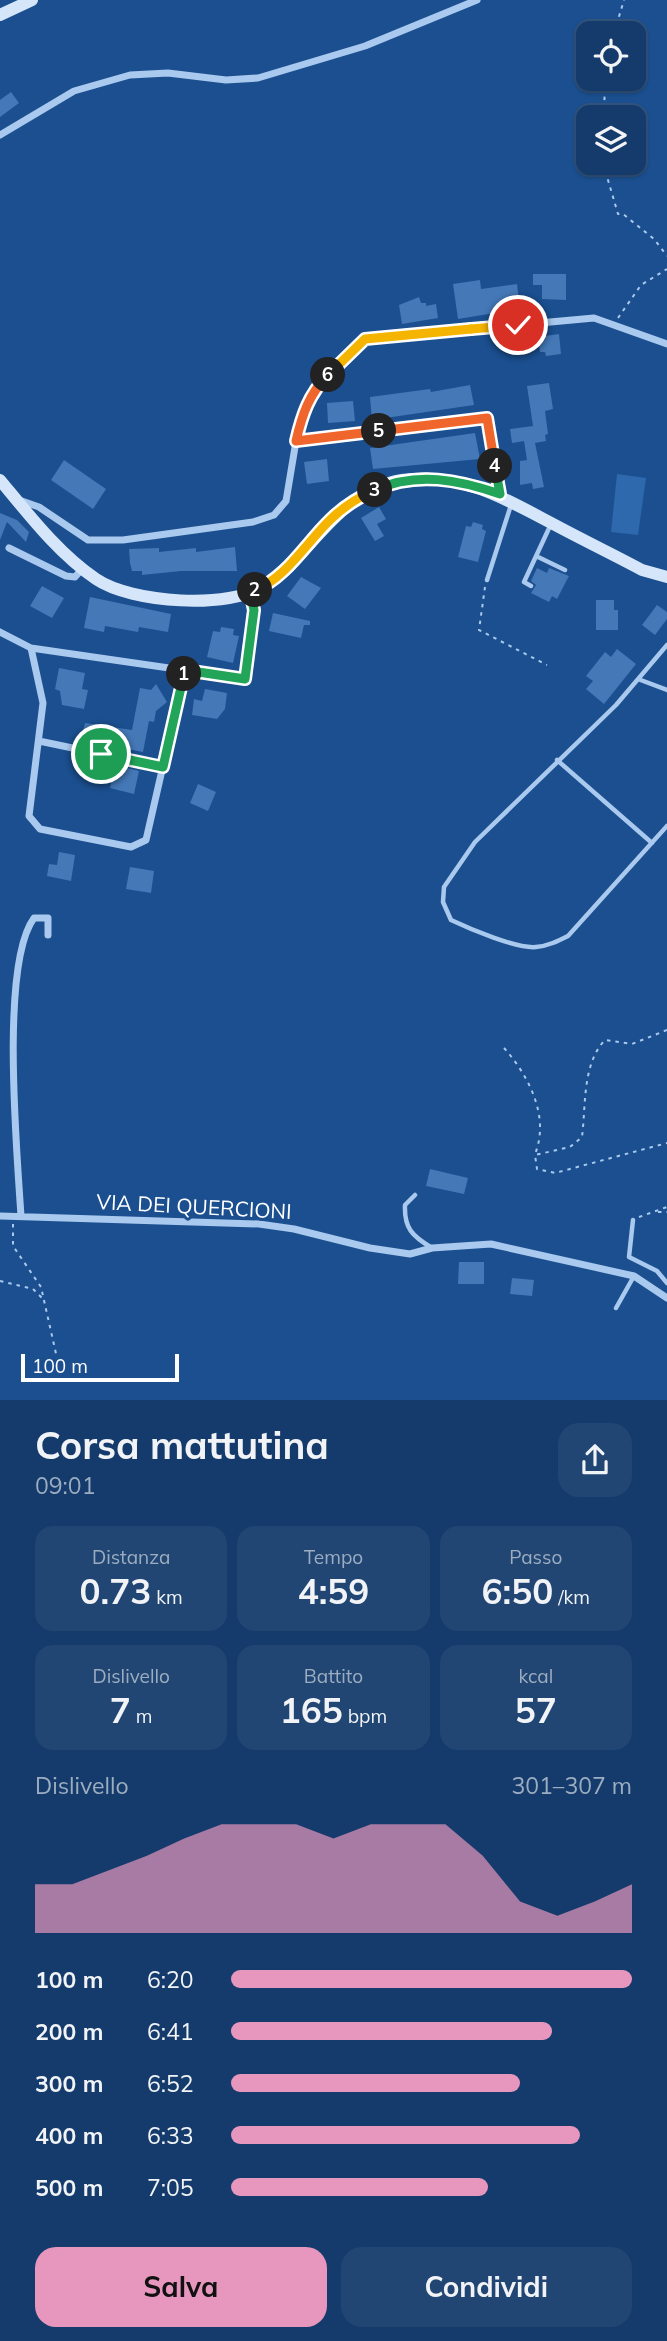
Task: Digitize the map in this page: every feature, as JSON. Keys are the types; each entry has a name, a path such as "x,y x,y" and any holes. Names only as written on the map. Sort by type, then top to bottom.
{"main road":[{"path":"0,15 32,0"},
{"path":"0,480 82,569 99,582 193,603 229,599 264,586 346,507 401,480 449,480 506,498 642,570 667,577"}],"street":[{"path":"0,135 74,91 130,75 168,73 226,80 258,78 365,46 477,0"},
{"path":"15,498 39,507 89,540 123,540 253,522 274,515 286,501 303,413 315,387 365,339 594,318 667,344"},
{"path":"296,441 487,418 506,498"},
{"path":"9,548 66,576 75,577 82,569"},
{"path":"0,632 31,648 245,679 254,610 250,592"},
{"path":"31,648 43,703 29,816 40,830 131,847 146,840 185,670"},
{"path":"39,741 163,767"},
{"path":"17,1216 11,998 25,928 34,918 48,918 48,935"},
{"name":"VIA DEI QUERCIONI","path":"0,1216 259,1224 410,1254 432,1248 491,1244 634,1276 667,1298"}],"lane":[{"path":"487,580 506,498"},
{"path":"531,586 524,582 552,523"},
{"path":"536,556 565,570"},
{"path":"667,645 616,705 475,842 444,887 443,902 451,920 533,948 550,945 568,936 667,825"},
{"path":"638,679 667,690"},
{"path":"557,760 652,843"},
{"path":"415,1195 405,1205 404,1222 413,1236 432,1248"},
{"path":"633,1220 629,1257 657,1271 667,1283"},
{"path":"616,1308 634,1276"}],"path":[{"path":"618,21 624,0"},
{"path":"607,175 618,214 623,214 654,239 667,256"},
{"path":"614,324 641,285 667,269"},
{"path":"487,580 482,596 480,630 547,665"},
{"path":"535,1155 570,1147 582,1137 586,1087 596,1049 605,1040 632,1044 667,1030"},
{"path":"505,1048 519,1065 538,1107 542,1127 535,1155 537,1169 555,1173 667,1143"},
{"path":"633,1220 667,1207"},
{"path":"653,1212 667,1212"},
{"path":"17,1216 13,1246 41,1287 59,1367"},
{"path":"0,1281 33,1289 44,1300"}],"shaded area":[{"path":"617,474 646,478 638,535 611,532"}],"building":[{"path":"11,92 19,103 0,117 0,100"},
{"path":"533,274 566,274 566,300 542,299 542,285 533,285"},
{"path":"480,280 481,289 517,284 520,309 458,319 453,284"},
{"path":"419,297 421,303 426,303 426,306 436,304 438,318 402,324 399,305"},
{"path":"559,334 561,354 546,356 545,352 540,352 538,337"},
{"path":"549,383 553,409 545,411 548,434 545,435 546,441 535,443 544,487 533,489 532,483 520,485 520,461 527,460 524,441 512,443 510,429 533,426 527,386"},
{"path":"470,385 474,405 372,420 370,397 430,389 431,392"},
{"path":"353,401 355,421 328,423 327,403"},
{"path":"475,433 480,459 373,469 370,448"},
{"path":"327,459 329,481 307,484 304,462"},
{"path":"64,460 106,489 93,509 51,480"},
{"path":"379,507 386,519 377,524 384,536 375,541 361,518"},
{"path":"0,513 17,520 29,532 26,542 7,522 0,540"},
{"path":"473,522 483,525 482,529 486,531 478,562 458,557 466,526 471,527"},
{"path":"235,547 237,571 181,571 142,575 142,571 132,571 130,563 129,549 159,548 159,552 196,548 196,552"},
{"path":"537,568 547,573 549,568 569,576 557,599 552,596 549,602 531,593 536,585 531,581"},
{"path":"301,577 321,588 305,609 287,596"},
{"path":"42,586 64,598 52,618 30,606"},
{"path":"90,597 171,614 168,632 139,627 138,632 105,626 104,632 84,628"},
{"path":"596,600 614,600 614,610 618,610 618,630 596,630"},
{"path":"657,605 667,612 667,619 655,635 642,625"},
{"path":"273,613 310,621 310,625 304,625 301,638 269,631"},
{"path":"221,627 234,629 233,635 239,636 233,663 207,657 213,631 220,632"},
{"path":"617,649 636,664 604,704 586,689 593,681 586,676 605,652 611,657"},
{"path":"59,668 85,673 82,689 88,690 84,709 62,705 60,691 55,689"},
{"path":"156,684 167,702 156,711 154,722 149,721 143,752 81,740 85,723 132,730 140,688 151,690"},
{"path":"205,689 227,693 225,709 217,719 192,715 194,699 202,701"},
{"path":"115,765 139,771 134,794 110,788"},
{"path":"198,784 216,792 208,811 190,803"},
{"path":"59,852 75,855 71,881 47,876 49,864 57,865"},
{"path":"130,867 154,871 151,893 126,889"},
{"path":"430,1169 468,1178 464,1194 426,1186"},
{"path":"459,1262 484,1262 484,1284 458,1284"},
{"path":"512,1278 534,1280 532,1296 510,1294"}],"route":[{"path":"101,754 163,767 185,670 245,679 254,610 250,592 264,586 298,556 330,520 363,495 401,480 425,479 475,485 500,494 487,418 296,441 303,413 315,387 365,339 518,325"}]}
